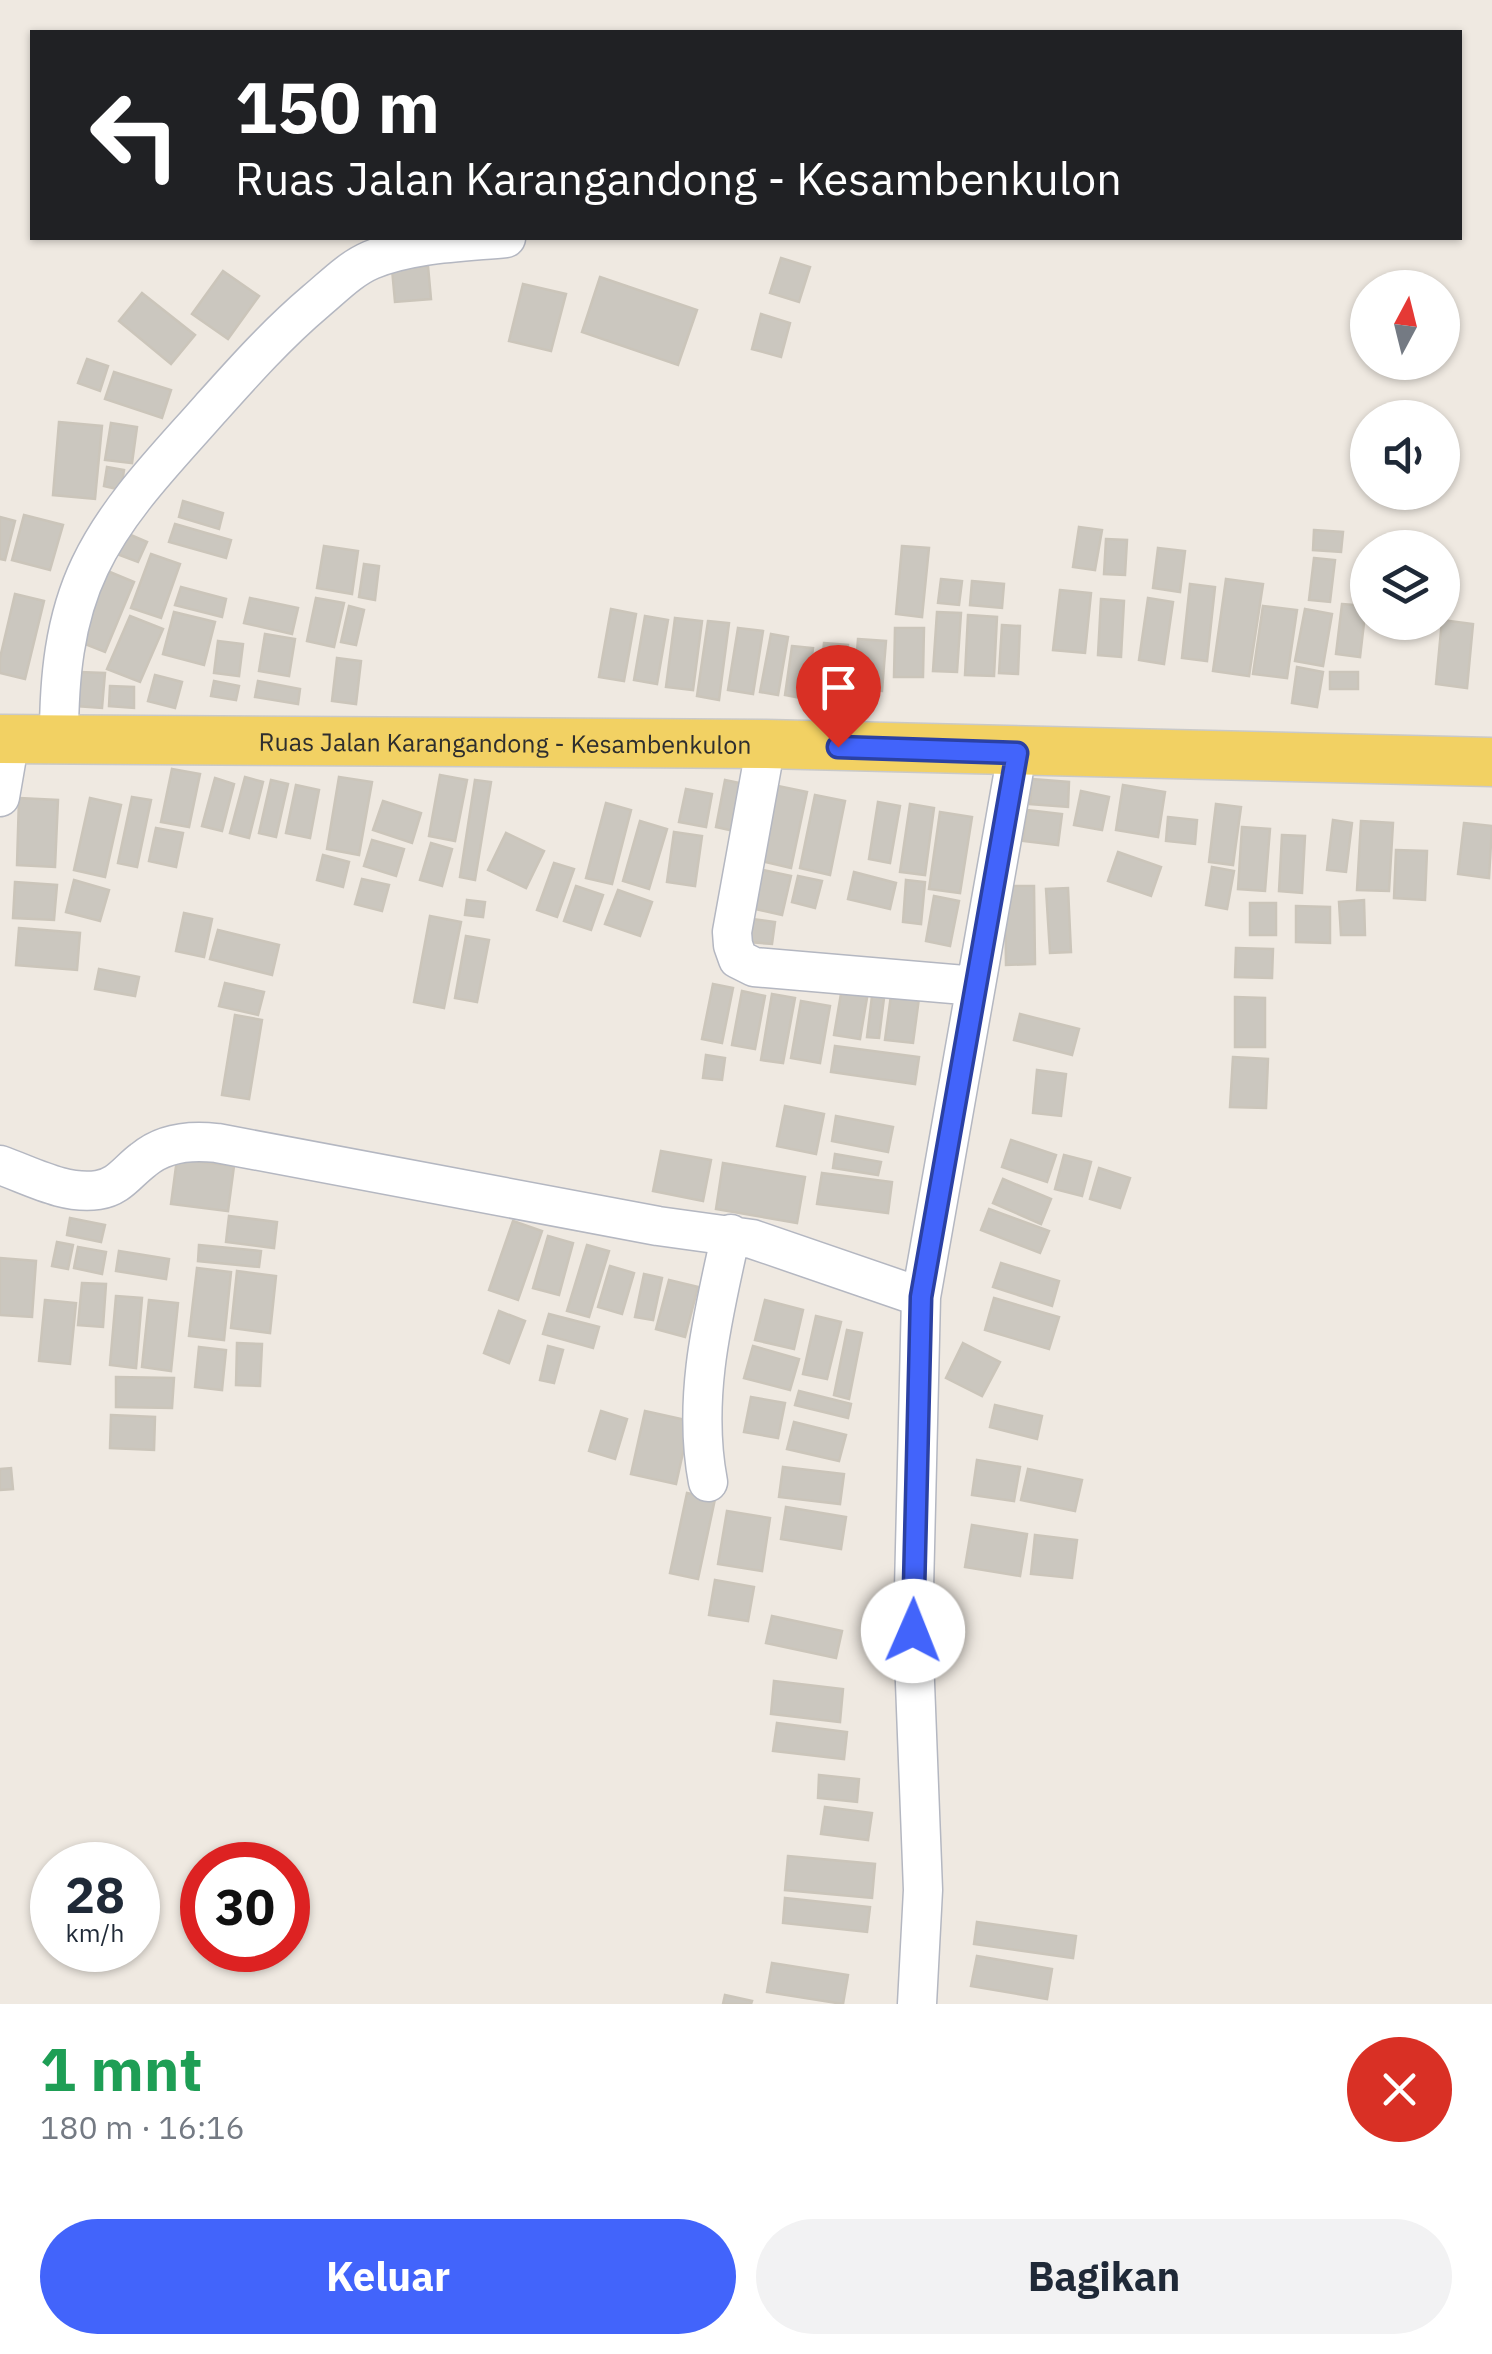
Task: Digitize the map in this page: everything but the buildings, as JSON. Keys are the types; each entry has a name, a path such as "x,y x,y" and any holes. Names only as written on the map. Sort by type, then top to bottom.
{"main road":[{"name":"Ruas Jalan Karangandong - Kesambenkulon","path":"5,739 766,744 1492,762"}],"street":[{"path":"59,738 60,682 72,616 89,568 112,527 156,470 271,340 349,272 373,259 402,251 490,240"},
{"path":"0,797 5,739"},
{"path":"766,744 732,932 738,959 754,967 976,986"},
{"path":"917,2004 923,1890 913,1631 921,1297 1017,753"},
{"path":"0,1165 66,1189 98,1190 112,1187 160,1149 194,1140 658,1226 731,1234 774,1245 921,1297"},
{"path":"708,1482 704,1458 704,1368 731,1234"}],"route":[{"path":"838,747 1017,753 921,1297 913,1631"}]}
